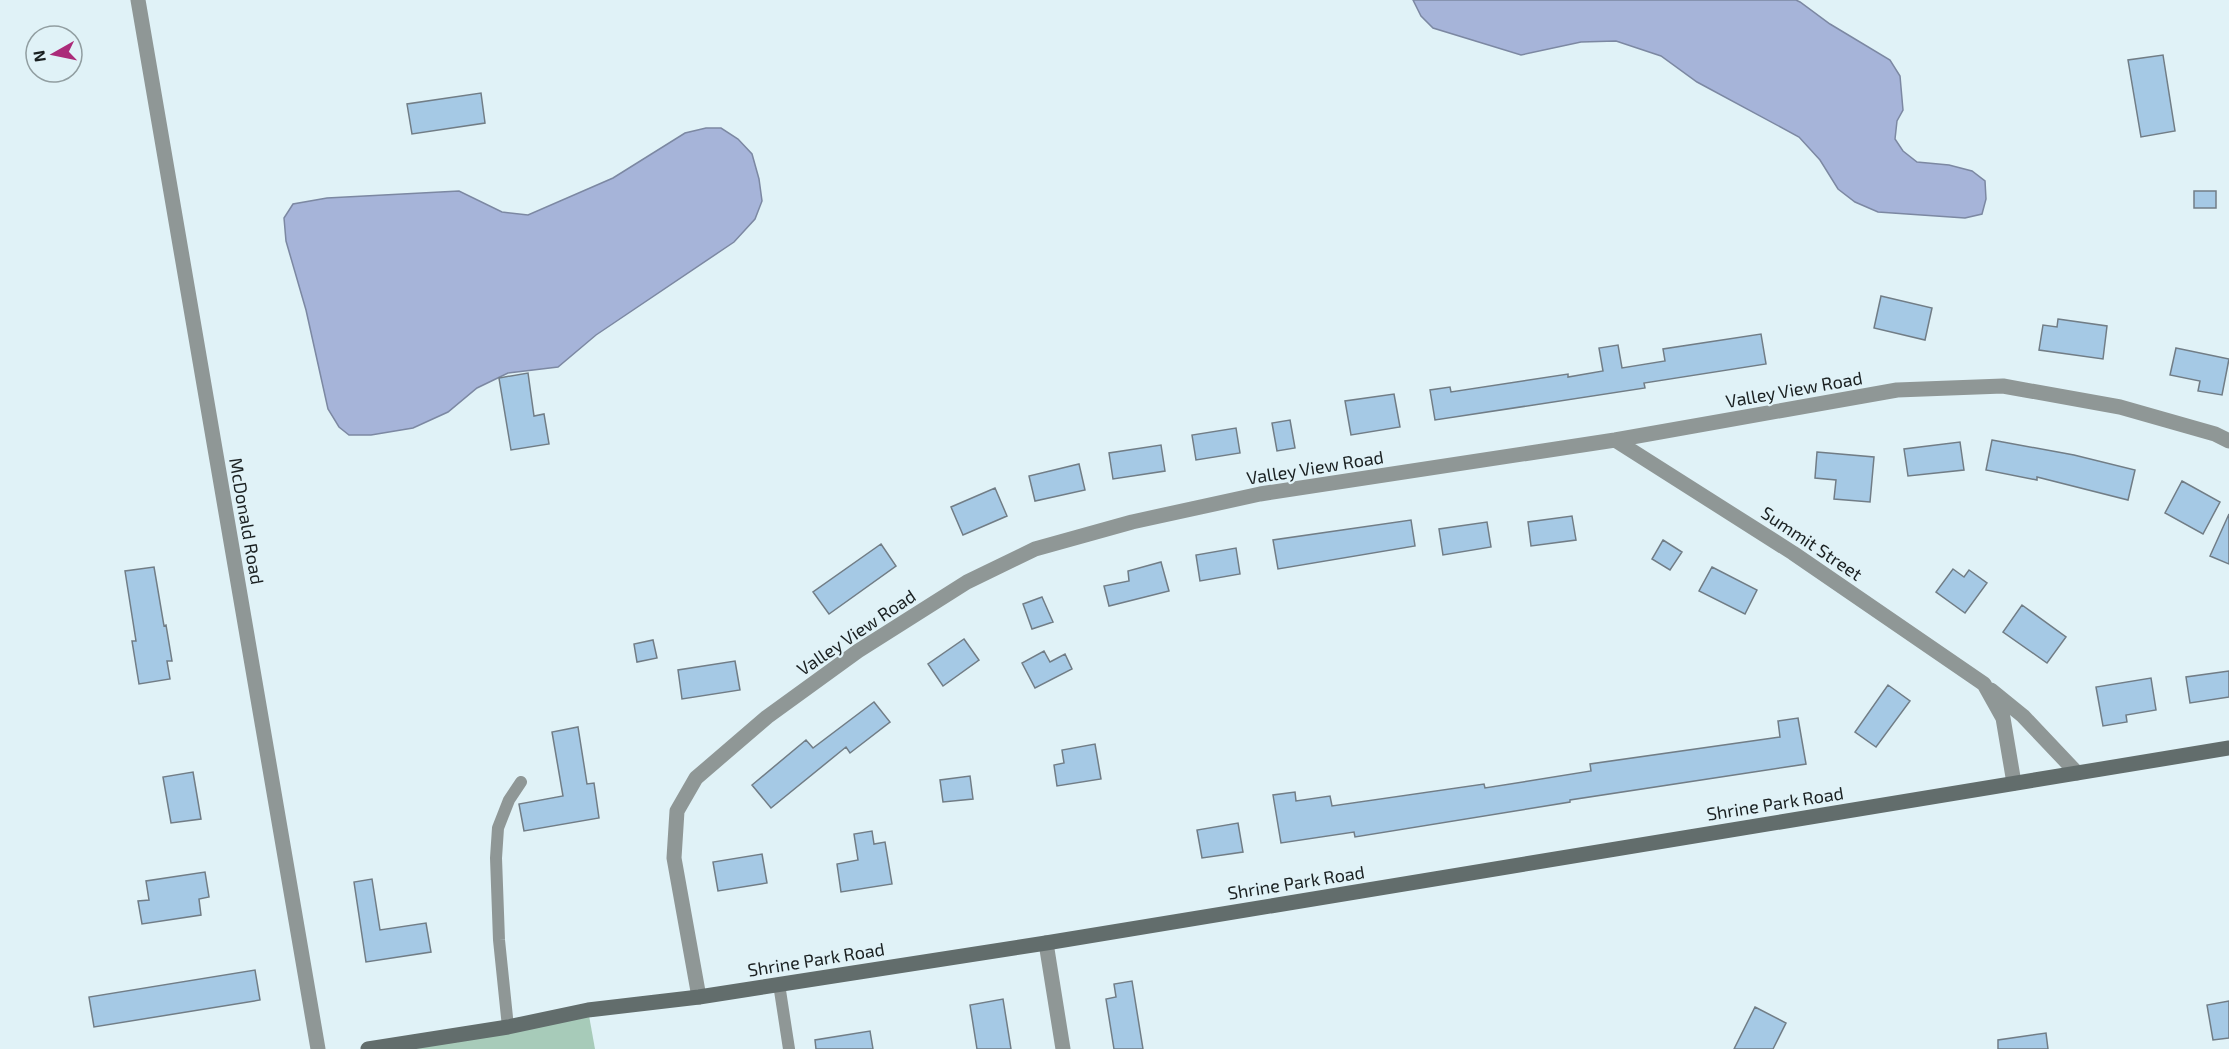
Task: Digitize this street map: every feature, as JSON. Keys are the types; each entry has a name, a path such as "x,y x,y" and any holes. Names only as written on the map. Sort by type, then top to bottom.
{"street":[{"name":"McDonald Road","path":"138,0 318,1049"},
{"name":"Valley View Road","path":"699,997 674,858 677,812 696,778 767,717 858,651 967,582 1035,549 1132,522 1260,494 1615,440 1897,390 2003,386 2120,406 2215,434 2229,441"},
{"name":"Summit Street","path":"1615,440 1793,553 1984,684 2023,716 2077,773"},
{"name":"Summit Street","path":"1984,684 2003,718 2014,783"},
{"name":"Shrine Park Road","path":"368,1049 508,1027 588,1010 699,997 1046,943 2229,748"},
{"path":"1046,943 1063,1049"}],"lane":[{"path":"508,1027 499,940 496,858 498,828 508,800 520,782"},
{"path":"778,984 789,1049"}],"green space":[{"path":"588,1010 595,1049 368,1049"}],"water":[{"path":"1413,0 1796,0 1830,24 1890,60 1900,76 1903,110 1897,121 1895,139 1903,151 1917,162 1949,165 1972,171 1985,181 1986,199 1982,214 1965,218 1878,212 1855,202 1838,189 1820,160 1799,137 1697,82 1661,56 1616,41 1581,42 1521,55 1433,28 1421,16"},
{"path":"706,128 721,128 738,139 752,154 759,179 762,201 755,219 734,242 596,335 558,367 508,373 477,388 448,412 413,428 371,435 349,435 339,427 328,409 306,310 286,241 284,218 293,204 327,198 459,191 502,212 528,215 613,178 685,133"}],"building":[{"path":"2163,55 2175,131 2141,137 2128,60"},
{"path":"481,93 485,123 412,134 407,104"},
{"path":"2194,191 2216,191 2216,208 2194,208"},
{"path":"1881,296 1932,308 1925,340 1874,328"},
{"path":"2058,319 2107,326 2103,359 2039,350 2043,325 2057,327"},
{"path":"1761,334 1766,364 1644,383 1645,388 1435,420 1430,390 1450,387 1451,392 1568,374 1568,377 1603,371 1599,348 1618,345 1622,368 1665,361 1663,349"},
{"path":"2176,348 2229,359 2222,395 2198,391 2200,381 2170,375"},
{"path":"528,373 534,416 544,414 549,444 511,450 499,378"},
{"path":"1394,394 1400,427 1351,435 1345,401"},
{"path":"1290,420 1295,448 1277,451 1272,423"},
{"path":"1236,428 1240,453 1196,460 1192,435"},
{"path":"1992,440 2074,455 2135,470 2128,500 2037,477 2037,480 1986,470"},
{"path":"1960,442 1964,470 1908,476 1904,449"},
{"path":"1161,445 1165,471 1113,479 1109,453"},
{"path":"1817,452 1874,457 1870,502 1834,499 1836,480 1815,478"},
{"path":"1079,464 1085,490 1035,501 1029,476"},
{"path":"2182,481 2220,502 2203,534 2165,513"},
{"path":"995,488 1007,516 963,535 951,507"},
{"path":"2229,514 2229,564 2210,556"},
{"path":"1572,516 1576,540 1531,546 1528,522"},
{"path":"1411,520 1415,546 1278,569 1273,540"},
{"path":"1487,522 1491,547 1443,555 1439,529"},
{"path":"1663,540 1682,552 1670,570 1652,559"},
{"path":"881,544 896,566 829,614 813,592"},
{"path":"1236,548 1240,574 1200,581 1196,555"},
{"path":"1161,562 1169,591 1109,606 1104,586 1129,581 1128,571"},
{"path":"154,567 172,661 167,661 170,679 139,684 132,641 136,641 125,571"},
{"path":"1712,567 1757,590 1745,614 1699,591"},
{"path":"1953,569 1964,577 1969,570 1987,583 1965,613 1936,592"},
{"path":"1042,597 1053,622 1032,629 1023,604"},
{"path":"2022,605 2066,637 2047,663 2003,632"},
{"path":"964,639 979,660 943,686 928,664"},
{"path":"653,640 657,658 637,662 634,644"},
{"path":"1044,651 1050,662 1065,654 1072,669 1035,688 1022,663"},
{"path":"735,661 740,690 682,699 678,670"},
{"path":"2229,671 2229,697 2190,703 2186,677"},
{"path":"2151,678 2156,710 2126,715 2127,722 2103,726 2096,687"},
{"path":"1888,685 1910,701 1876,747 1855,732"},
{"path":"874,702 890,722 850,753 846,747 771,808 752,785 806,740 813,748"},
{"path":"1798,718 1806,764 1570,800 1570,802 1355,837 1354,832 1281,843 1273,795 1295,792 1296,801 1330,796 1332,806 1484,784 1485,788 1591,771 1590,764 1780,737 1778,721"},
{"path":"578,727 587,784 594,783 599,818 524,831 519,804 563,796 552,732"},
{"path":"1095,744 1101,779 1057,786 1054,765 1064,763 1062,750"},
{"path":"193,772 201,819 171,823 163,777"},
{"path":"970,776 973,799 943,802 940,780"},
{"path":"1238,823 1243,852 1202,858 1197,830"},
{"path":"872,831 874,844 885,842 892,884 841,892 837,864 858,860 854,834"},
{"path":"762,854 767,883 718,891 713,862"},
{"path":"205,872 209,897 199,899 201,915 142,924 138,901 149,900 146,881"},
{"path":"372,879 380,930 426,923 431,952 366,962 354,882"},
{"path":"255,970 260,1000 94,1027 89,997"},
{"path":"1132,981 1143,1049 1114,1049 1106,999 1116,997 1114,984"},
{"path":"1003,999 1011,1049 977,1049 970,1005"},
{"path":"2229,1001 2229,1038 2213,1040 2207,1005"},
{"path":"1755,1007 1786,1023 1773,1049 1734,1049"},
{"path":"870,1031 873,1049 816,1049 815,1040"},
{"path":"2046,1033 2048,1049 1998,1049 1998,1040"}]}
